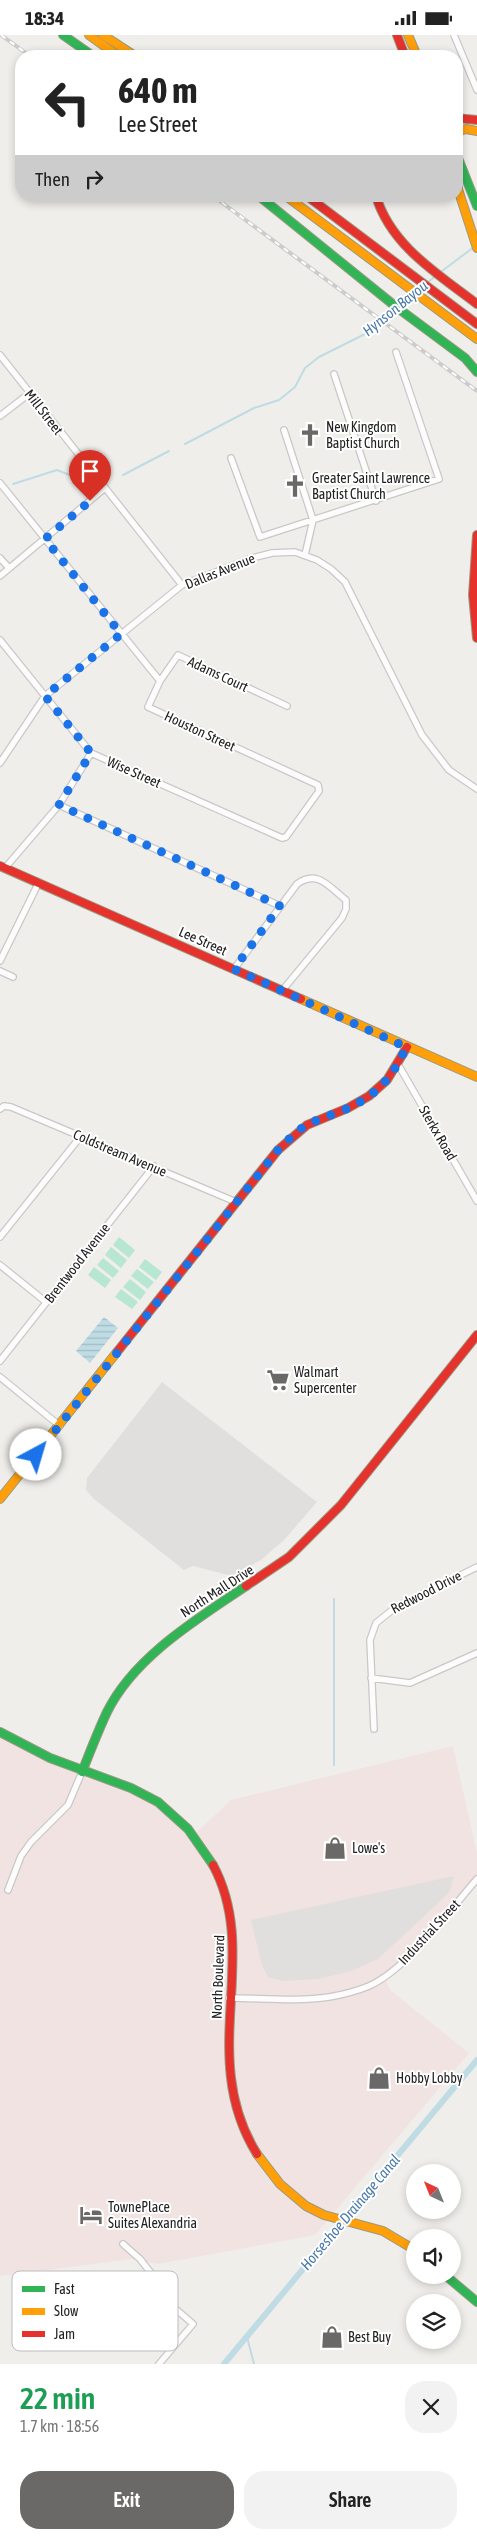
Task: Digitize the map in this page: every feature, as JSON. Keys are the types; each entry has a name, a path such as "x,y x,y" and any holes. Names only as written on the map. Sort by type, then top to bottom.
{"main road":[{"path":"63,35 84,50"},
{"path":"89,35 110,50"},
{"path":"103,35 126,50"},
{"path":"397,35 403,50"},
{"path":"408,35 414,50"},
{"path":"463,119 477,120"},
{"path":"463,130 477,131"},
{"path":"463,170 477,205"},
{"path":"266,202 394,306 465,358 477,372"},
{"path":"294,202 477,339"},
{"path":"315,202 477,325"},
{"path":"378,202 382,218 401,242 477,304"},
{"path":"463,202 477,247"},
{"path":"465,358 477,359"},
{"path":"477,535 473,595 477,638"},
{"name":"Lee Street","path":"2,867 234,969 281,992 477,1077"},
{"path":"0,1499 60,1426 266,1164 298,1131 317,1120 361,1103 380,1088 399,1065 406,1047"},
{"name":"North Mall Drive","path":"82,1772 108,1710 140,1666 184,1628 289,1557 313,1535 341,1505 477,1335"},
{"name":"North Boulevard","path":"0,1731 58,1763 128,1788 158,1802 192,1833 205,1849 225,1888 233,1922 228,2068 235,2107 248,2140 269,2172 283,2188 322,2214 363,2224 397,2236 406,2243"},
{"path":"456,2284 477,2302"}],"street":[{"path":"454,35 460,50"},
{"path":"463,58 477,90"},
{"name":"Dallas Avenue","path":"231,457 260,537 376,501 439,479 396,352"},
{"name":"Mill Street","path":"0,355 182,585"},
{"path":"334,374 376,501"},
{"path":"0,416 30,393"},
{"path":"284,429 313,520 305,555"},
{"path":"0,483 160,681"},
{"path":"0,576 105,488"},
{"name":"Dallas Avenue","path":"0,763 45,696 182,585 236,562 265,554 295,552 305,555 331,569 345,583 422,735 449,769 477,789"},
{"path":"0,558 9,568"},
{"name":"Wise Street","path":"0,640 91,753 282,838"},
{"name":"Adams Court","path":"160,681 178,655 287,706"},
{"name":"Houston Street","path":"160,681 148,707 318,785 319,791 286,837 282,838"},
{"path":"2,867 59,805 91,753"},
{"path":"59,805 280,906"},
{"path":"234,969 297,884 306,877 316,877 346,900 346,909 342,917 281,992"},
{"path":"0,961 39,882"},
{"path":"0,971 13,977"},
{"name":"Sterkx Road","path":"399,1065 477,1201"},
{"name":"Coldstream Avenue","path":"2,1108 11,1107 236,1202"},
{"path":"0,1237 81,1136"},
{"name":"Brentwood Avenue","path":"0,1361 154,1166"},
{"path":"0,1265 46,1302"},
{"path":"0,1377 60,1426"},
{"name":"Redwood Drive","path":"374,1729 370,1640 373,1630 381,1617 396,1607 477,1567"},
{"path":"371,1678 410,1683 477,1653"},
{"name":"North Mall Drive","path":"8,1890 21,1856 31,1843 61,1815 68,1805 82,1772"},
{"name":"Industrial Street","path":"229,1998 287,1999 329,1997 370,1985 396,1968 441,1921 477,1879"},
{"path":"123,2245 140,2259 149,2271"},
{"path":"178,2311 192,2324 178,2340"},
{"path":"158,2364 169,2351"}],"shaded area":[{"path":"162,1382 317,1502 284,1540 261,1560 232,1576 193,1566 184,1570 94,1499 86,1490 87,1478"},
{"path":"0,1732 12,1739 158,1802 194,1835 231,1800 453,1746 477,1853 477,1879 396,1968 384,1976 390,1990 469,2053 315,2235 158,2264 132,2259 39,2271 12,2271 12,2274 0,2276"},
{"path":"454,1876 449,1893 378,1959 351,1971 319,1979 282,1981 268,1977 262,1965 251,1920"}],"green space":[{"path":"119,1237 135,1250 129,1258 113,1245"},
{"path":"111,1247 127,1260 121,1268 105,1255"},
{"path":"103,1258 119,1271 113,1278 97,1265"},
{"path":"145,1259 162,1272 156,1280 139,1267"},
{"path":"94,1267 111,1280 105,1288 88,1275"},
{"path":"137,1269 154,1282 148,1289 131,1276"},
{"path":"130,1279 146,1292 140,1300 123,1287"},
{"path":"121,1289 138,1302 132,1309 115,1297"}],"water":[{"path":"104,1317 118,1328 90,1363 76,1351"}],"waterway":[{"name":"Hynson Bayou","path":"442,271 474,247"},
{"name":"Hynson Bayou","path":"428,282 436,276"},
{"name":"Hynson Bayou","path":"397,304 412,294"},
{"name":"Hynson Bayou","path":"185,444 254,408 279,400 295,387 305,368 319,357 369,332 392,309"},
{"name":"Hynson Bayou","path":"123,475 169,451"},
{"name":"Hynson Bayou","path":"13,484 57,470 85,481"},
{"path":"334,1599 334,1765"},
{"name":"Horseshoe Drainage Canal","path":"224,2364 477,2060"},
{"path":"247,2337 254,2364"}],"railway":[{"path":"1,35 22,50"},
{"path":"221,202 477,391"}],"traffic: fast":[{"path":"63,35 84,50"},
{"path":"463,171 477,206"},
{"path":"266,202 395,306 465,358 477,372"},
{"path":"82,1772 107,1712 133,1674 168,1641 246,1586"},
{"path":"0,1732 50,1758 131,1788 158,1802 188,1829 213,1865"},
{"path":"456,2284 477,2302"}],"traffic: slow":[{"path":"89,35 110,50"},
{"path":"103,35 126,50"},
{"path":"408,35 414,50"},
{"path":"463,130 477,131"},
{"path":"294,202 477,339"},
{"path":"462,202 477,248"},
{"path":"301,999 477,1077"},
{"path":"0,1499 117,1352"},
{"path":"257,2154 280,2184 306,2206 324,2215 383,2231 406,2245"}],"traffic: jam":[{"path":"397,35 403,50"},
{"path":"463,119 477,120"},
{"path":"315,202 477,324"},
{"path":"378,202 383,214 404,244 432,270 477,304"},
{"path":"477,535 473,595 477,638"},
{"path":"0,866 301,999"},
{"path":"117,1352 278,1150 307,1125 348,1108 369,1096 387,1080 407,1047"},
{"path":"246,1586 289,1557 341,1505 477,1335"},
{"path":"213,1865 226,1900 232,1935 229,2043 231,2080 240,2117 257,2154"}],"place":[{"name":"New Kingdom Baptist Church","path":"310,435"},
{"name":"Greater Saint Lawrence Baptist Church","path":"295,486"},
{"name":"Walmart Supercenter","path":"278,1380"},
{"name":"Lowe's","path":"335,1848"},
{"name":"Hobby Lobby","path":"379,2078"},
{"name":"TownePlace Suites Alexandria","path":"91,2215"},
{"name":"Best Buy","path":"332,2337"}],"route":[{"path":"36,1455 278,1150 298,1131 317,1120 361,1103 370,1097 399,1065 406,1047 281,992 234,969 280,906 59,805 91,753 45,696 121,634 45,539 90,501"}]}
